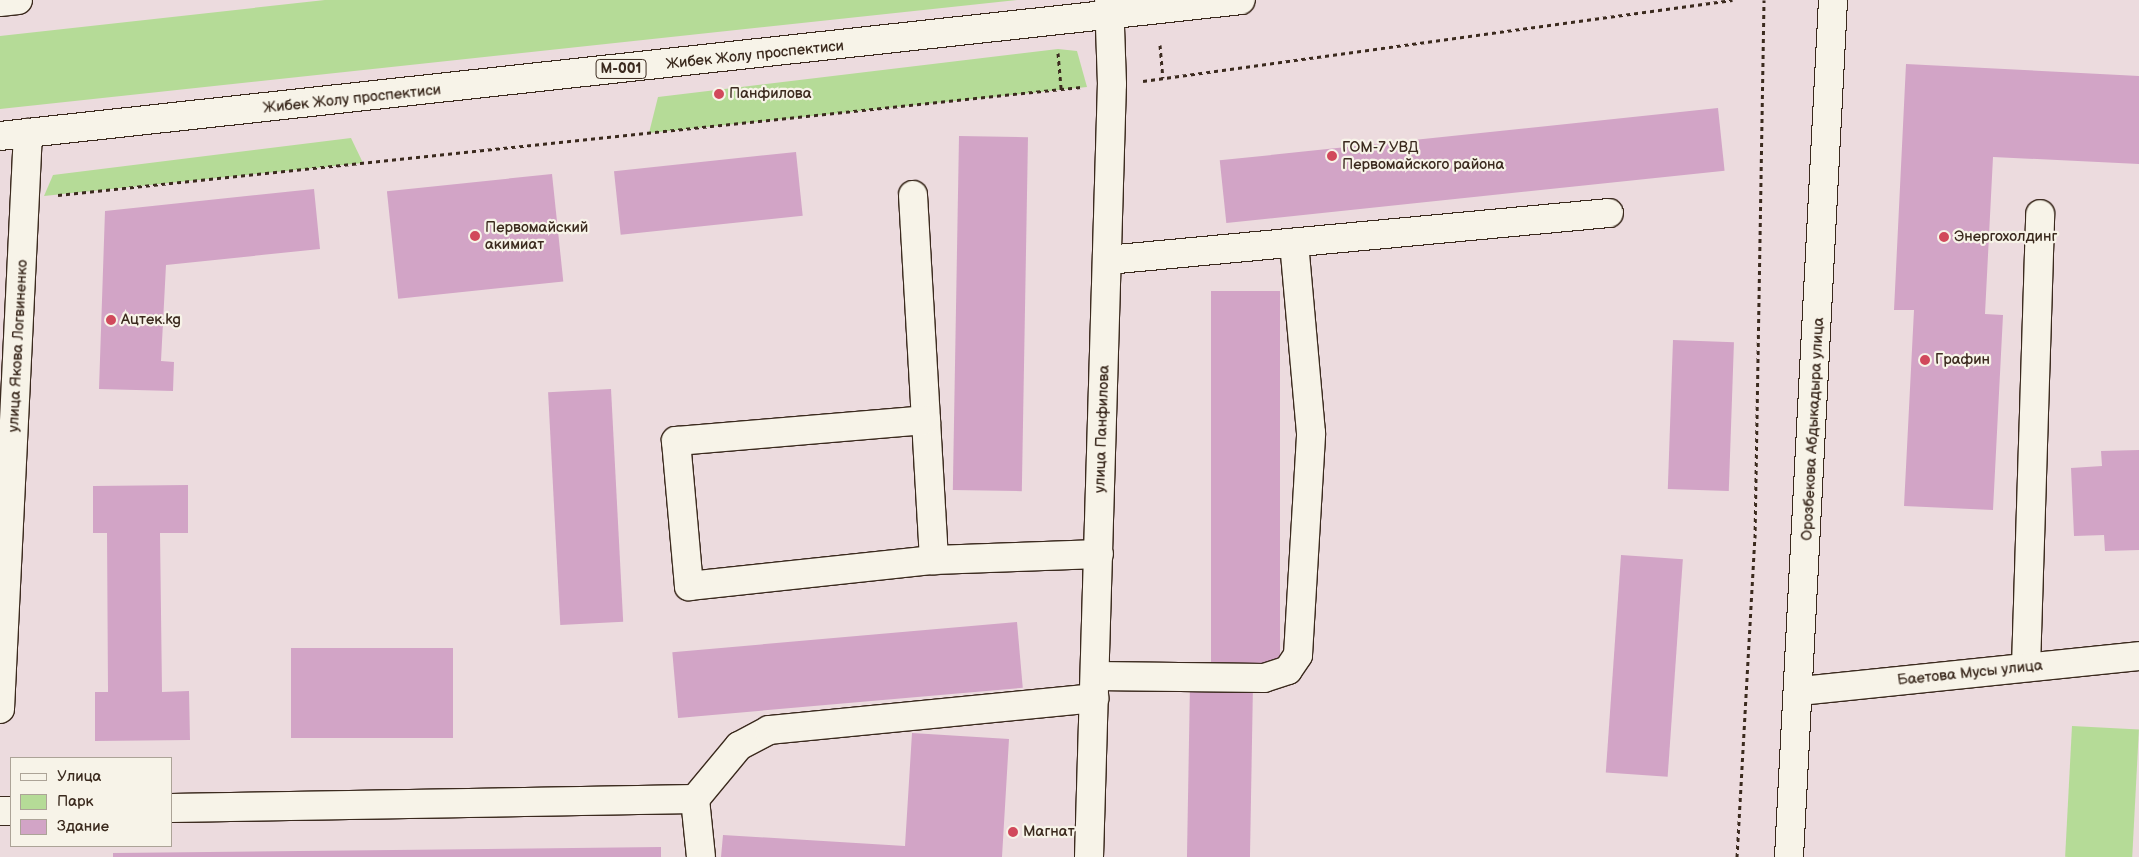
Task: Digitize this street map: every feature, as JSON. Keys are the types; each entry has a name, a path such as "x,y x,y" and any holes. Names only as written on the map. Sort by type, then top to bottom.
{"street":[{"path":"0,2 18,0"},
{"name":"Жибек Жолу проспектиси","path":"0,136 1109,8 1241,0"},
{"name":"Орозбекова Абдыкадыра улица","path":"1789,857 1801,691 1834,0"},
{"name":"улица Панфилова","path":"1089,857 1107,260 1109,8"},
{"name":"улица Якова Логвиненко","path":"0,709 9,340 28,133"},
{"path":"913,195 934,560"},
{"path":"1107,260 1609,214"},
{"path":"2026,668 2040,214"},
{"path":"701,857 695,799 739,746 769,730 1095,687 1264,678 1288,670 1298,655 1311,433 1294,243"},
{"path":"926,420 676,441 689,586 934,560 1098,554"},
{"name":"Баетова Мусы улица","path":"1801,691 2139,656"},
{"path":"172,808 695,799"}],"path":[{"path":"1142,81 1732,0"},
{"path":"1738,857 1755,538 1764,0"},
{"path":"1160,45 1163,78"},
{"path":"1058,49 1061,90"},
{"path":"54,195 1087,87"}],"green space":[{"path":"325,0 1017,0 0,109 0,36"},
{"path":"1058,49 1077,51 1087,87 649,133 658,97"},
{"path":"351,138 363,163 44,196 53,175"},
{"path":"2072,726 2139,730 2132,857 2065,857"}],"building":[{"name":"Энергохолдинг","path":"1906,64 2139,76 2139,164 1993,157 1985,314 2003,315 1993,510 1904,506 1914,310 1894,310"},
{"path":"1718,108 1725,171 1226,223 1220,160"},
{"path":"959,136 1028,137 1022,491 953,490"},
{"path":"796,152 803,216 621,235 614,171"},
{"name":"Первомайский акимиат","path":"552,174 563,281 398,299 387,191"},
{"path":"314,189 320,249 166,265 161,361 174,362 173,391 99,389 105,211"},
{"path":"1211,291 1280,291 1280,672 1211,672"},
{"path":"1673,340 1734,342 1729,491 1668,489"},
{"path":"611,389 623,622 560,625 548,392"},
{"path":"2139,450 2139,550 2105,551 2104,535 2074,536 2071,468 2102,466 2101,451"},
{"path":"188,485 188,533 160,533 162,692 189,691 190,740 95,741 95,692 108,692 107,533 93,533 93,486"},
{"path":"1621,555 1683,559 1668,777 1606,772"},
{"path":"1017,622 1023,688 678,718 672,652"},
{"path":"291,648 453,648 453,738 291,738"},
{"path":"1190,683 1253,684 1250,857 1187,857"},
{"path":"912,733 1009,739 1002,857 721,857 723,835 905,846"},
{"path":"661,847 661,857 113,857 113,853"}],"place":[{"name":"Панфилова","path":"719,94"},
{"name":"ГОМ-7 УВД Первомайского района","path":"1332,156"},
{"name":"Первомайский акимиат","path":"475,236"},
{"name":"Энергохолдинг","path":"1944,237"},
{"name":"Ацтек.kg","path":"111,320"},
{"name":"Графин","path":"1925,360"},
{"name":"Магнат","path":"1013,832"}]}
